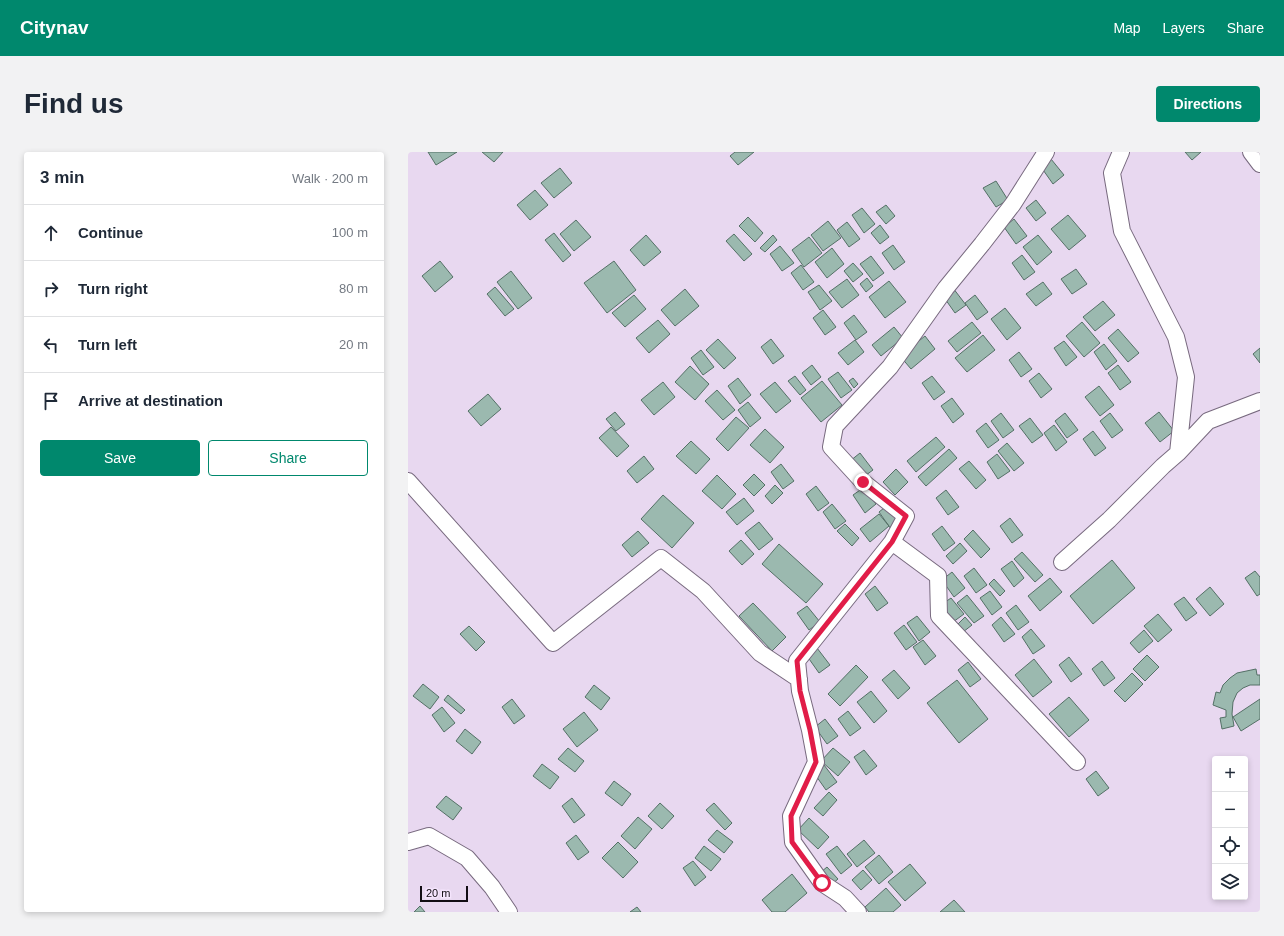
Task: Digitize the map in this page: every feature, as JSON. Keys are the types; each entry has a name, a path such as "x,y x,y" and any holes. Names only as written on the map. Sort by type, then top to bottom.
{"street":[{"path":"858,912 845,898 822,883 792,842 791,816 816,762 800,691 797,661 892,542 906,516 863,482 831,447 835,426 890,368 946,288 1012,204 1046,152"},
{"path":"1121,152 1112,173 1122,231 1176,337 1186,377 1178,453"},
{"path":"1251,152 1260,164"},
{"path":"1062,562 1109,520 1178,453 1208,421 1260,401"},
{"path":"408,481 553,643 661,558 704,591 760,652 799,679"},
{"path":"892,542 938,576 939,616 1077,762"},
{"path":"408,842 429,836 467,858 492,887 509,912"}],"building":[{"path":"428,152 457,152 436,165"},
{"path":"482,152 503,152 494,162"},
{"path":"735,152 754,152 738,165 730,156"},
{"path":"1185,152 1201,152 1192,160"},
{"path":"1051,159 1064,175 1053,184 1041,167"},
{"path":"560,168 572,183 554,198 541,183"},
{"path":"996,181 1008,200 996,207 983,188"},
{"path":"535,190 548,205 530,220 517,205"},
{"path":"1036,200 1046,213 1036,221 1026,208"},
{"path":"886,205 895,216 886,224 876,212"},
{"path":"862,208 875,224 864,233 852,215"},
{"path":"1068,215 1086,236 1069,250 1051,229"},
{"path":"748,217 763,233 755,242 739,226"},
{"path":"1014,219 1027,236 1016,244 1004,227"},
{"path":"576,220 591,237 574,251 560,234"},
{"path":"828,221 841,238 823,251 811,235"},
{"path":"847,222 860,239 849,247 837,230"},
{"path":"880,225 889,237 880,244 871,233"},
{"path":"554,233 571,255 563,262 545,240"},
{"path":"734,234 752,254 744,261 726,241"},
{"path":"646,235 661,252 644,266 630,250"},
{"path":"773,235 777,240 765,252 760,248"},
{"path":"1038,235 1052,252 1037,265 1023,247"},
{"path":"809,237 822,253 804,267 792,250"},
{"path":"893,245 905,262 894,270 882,253"},
{"path":"780,246 794,263 782,271 770,254"},
{"path":"832,248 844,264 827,278 815,262"},
{"path":"1022,255 1035,272 1024,280 1012,263"},
{"path":"871,256 884,273 873,281 860,264"},
{"path":"440,261 453,277 435,292 422,276"},
{"path":"614,261 636,290 607,313 584,283"},
{"path":"853,263 863,274 853,282 844,271"},
{"path":"801,265 814,282 803,290 791,273"},
{"path":"1076,269 1087,284 1072,294 1061,279"},
{"path":"511,271 532,298 518,309 497,282"},
{"path":"867,278 873,286 866,292 860,284"},
{"path":"847,279 859,295 842,308 829,292"},
{"path":"889,281 906,302 885,318 869,297"},
{"path":"1043,282 1052,294 1036,306 1026,294"},
{"path":"819,285 832,301 820,310 808,292"},
{"path":"495,287 514,309 505,316 487,294"},
{"path":"953,288 966,305 955,313 943,296"},
{"path":"685,289 699,306 675,326 661,310"},
{"path":"634,295 646,309 625,327 612,313"},
{"path":"975,295 988,312 977,320 965,303"},
{"path":"1103,301 1115,315 1095,331 1083,317"},
{"path":"1005,308 1021,328 1007,340 991,319"},
{"path":"823,310 836,327 825,335 813,318"},
{"path":"854,315 867,332 856,340 844,323"},
{"path":"658,320 670,334 649,353 636,338"},
{"path":"972,322 981,333 957,352 948,341"},
{"path":"1082,322 1100,343 1084,357 1066,336"},
{"path":"894,327 903,338 881,356 872,345"},
{"path":"1118,329 1139,353 1128,362 1108,338"},
{"path":"983,335 995,350 967,372 955,358"},
{"path":"925,336 935,349 911,369 900,356"},
{"path":"718,339 736,358 724,369 706,350"},
{"path":"771,339 784,356 773,364 761,347"},
{"path":"855,340 864,352 848,365 838,353"},
{"path":"1064,341 1077,357 1066,366 1054,348"},
{"path":"1104,344 1117,361 1106,370 1094,352"},
{"path":"1260,348 1260,363 1253,354"},
{"path":"701,350 714,367 703,375 691,358"},
{"path":"1019,352 1032,369 1021,377 1009,360"},
{"path":"812,365 821,377 811,385 802,373"},
{"path":"1118,365 1131,382 1120,390 1108,373"},
{"path":"690,366 709,384 695,400 675,382"},
{"path":"838,372 852,390 841,398 828,379"},
{"path":"1039,373 1052,389 1041,398 1029,381"},
{"path":"795,376 806,390 800,395 788,381"},
{"path":"932,376 945,392 934,400 922,383"},
{"path":"738,378 751,395 740,404 728,386"},
{"path":"853,378 858,384 854,388 849,381"},
{"path":"822,381 842,405 821,422 801,398"},
{"path":"663,382 675,397 654,415 641,400"},
{"path":"775,382 791,401 776,413 760,394"},
{"path":"1099,386 1114,405 1100,416 1085,397"},
{"path":"717,390 735,410 723,420 705,401"},
{"path":"488,394 501,409 481,426 468,411"},
{"path":"952,398 964,414 953,423 941,406"},
{"path":"748,402 761,418 750,427 738,410"},
{"path":"615,412 625,424 616,431 606,419"},
{"path":"1159,412 1174,431 1160,442 1145,423"},
{"path":"1001,413 1014,430 1003,438 991,421"},
{"path":"1065,413 1078,430 1067,438 1055,421"},
{"path":"1110,413 1123,430 1112,438 1100,421"},
{"path":"736,417 749,428 728,451 716,439"},
{"path":"1030,418 1043,435 1032,443 1019,426"},
{"path":"986,423 999,440 988,448 976,431"},
{"path":"1054,425 1067,442 1056,451 1044,433"},
{"path":"611,427 629,446 617,457 599,438"},
{"path":"765,429 784,447 770,463 750,445"},
{"path":"1093,431 1106,448 1095,456 1083,439"},
{"path":"936,437 945,447 916,472 907,461"},
{"path":"691,441 710,459 696,474 676,456"},
{"path":"1007,443 1024,463 1014,471 998,451"},
{"path":"949,449 957,458 926,486 918,477"},
{"path":"860,453 873,470 862,478 850,461"},
{"path":"997,454 1010,471 998,479 987,462"},
{"path":"644,456 654,469 637,483 627,471"},
{"path":"969,461 986,480 976,489 959,469"},
{"path":"781,464 794,481 783,489 771,472"},
{"path":"896,469 908,482 895,495 883,482"},
{"path":"754,474 765,485 754,496 743,485"},
{"path":"717,475 736,494 722,509 702,491"},
{"path":"775,485 783,493 772,504 765,496"},
{"path":"816,486 829,503 818,511 806,494"},
{"path":"863,488 876,504 865,513 853,495"},
{"path":"946,490 959,507 948,515 936,498"},
{"path":"663,495 694,523 672,548 641,519"},
{"path":"744,498 754,511 737,525 726,512"},
{"path":"832,504 846,521 835,529 823,512"},
{"path":"889,504 902,521 891,529 879,512"},
{"path":"879,514 889,526 870,542 860,529"},
{"path":"1010,518 1023,535 1012,543 1000,526"},
{"path":"759,522 773,539 759,550 745,533"},
{"path":"845,524 859,538 852,546 837,531"},
{"path":"942,526 955,543 944,551 932,534"},
{"path":"973,530 990,549 981,558 964,539"},
{"path":"638,531 649,543 632,557 622,545"},
{"path":"741,540 754,554 742,565 729,551"},
{"path":"960,543 967,551 953,564 946,556"},
{"path":"779,544 823,584 806,603 762,564"},
{"path":"1022,552 1043,575 1035,582 1014,559"},
{"path":"1112,560 1135,588 1093,624 1070,596"},
{"path":"1012,561 1024,578 1014,587 1001,569"},
{"path":"974,568 987,585 976,593 964,576"},
{"path":"1255,571 1260,577 1260,594 1257,596 1245,578"},
{"path":"952,572 965,588 954,597 942,580"},
{"path":"1050,578 1062,592 1040,611 1028,596"},
{"path":"994,579 1005,591 1000,596 989,584"},
{"path":"875,586 888,603 877,611 865,594"},
{"path":"1210,587 1224,604 1210,616 1196,599"},
{"path":"990,591 1002,607 992,615 980,598"},
{"path":"967,595 984,616 974,623 957,603"},
{"path":"1184,597 1197,613 1186,621 1174,604"},
{"path":"951,598 964,614 953,622 941,605"},
{"path":"753,603 786,637 772,651 739,616"},
{"path":"1016,605 1029,622 1018,630 1006,613"},
{"path":"807,606 820,622 809,630 797,613"},
{"path":"1158,614 1172,630 1158,642 1144,626"},
{"path":"917,616 930,632 919,641 907,623"},
{"path":"965,617 972,625 963,632 957,625"},
{"path":"1001,617 1015,634 1004,642 992,625"},
{"path":"904,625 917,642 906,650 894,633"},
{"path":"469,626 485,642 476,651 460,634"},
{"path":"1031,629 1045,646 1033,654 1022,637"},
{"path":"1144,630 1153,641 1139,653 1130,643"},
{"path":"923,640 936,656 925,665 913,647"},
{"path":"817,648 830,665 819,673 807,656"},
{"path":"1147,655 1159,667 1145,681 1133,669"},
{"path":"1069,657 1082,674 1071,682 1059,665"},
{"path":"1034,659 1052,682 1033,697 1015,675"},
{"path":"1102,661 1115,678 1104,686 1092,669"},
{"path":"968,662 981,679 970,687 958,670"},
{"path":"856,665 868,677 840,706 828,694"},
{"path":"1256,669 1257,675 1260,675 1260,685 1250,685 1237,693 1233,702 1232,714 1234,726 1222,729 1220,718 1226,717 1226,710 1213,705 1216,692 1220,693 1223,685 1237,673"},
{"path":"894,670 910,688 898,699 882,680"},
{"path":"1132,673 1143,684 1125,702 1114,691"},
{"path":"957,680 988,719 959,743 927,703"},
{"path":"423,684 439,697 430,709 413,696"},
{"path":"594,685 610,698 601,710 585,697"},
{"path":"871,691 887,711 874,723 857,702"},
{"path":"448,695 465,710 461,714 444,700"},
{"path":"1069,697 1089,720 1069,737 1049,714"},
{"path":"512,699 525,716 514,724 502,707"},
{"path":"1260,699 1260,719 1241,731 1233,717"},
{"path":"442,707 455,723 444,732 432,715"},
{"path":"848,711 861,728 850,736 838,719"},
{"path":"584,712 598,730 577,747 563,729"},
{"path":"825,719 838,736 827,744 815,727"},
{"path":"465,729 481,742 472,754 456,741"},
{"path":"568,748 584,761 575,772 558,759"},
{"path":"833,748 850,762 838,776 821,761"},
{"path":"864,750 877,766 866,775 854,757"},
{"path":"542,764 559,777 550,789 533,776"},
{"path":"824,765 837,782 826,790 814,773"},
{"path":"1096,771 1109,788 1098,796 1086,779"},
{"path":"614,781 631,794 622,806 605,793"},
{"path":"829,792 837,800 823,816 814,808"},
{"path":"446,796 462,808 453,820 436,807"},
{"path":"572,798 585,815 574,823 562,806"},
{"path":"660,803 674,816 662,829 648,816"},
{"path":"714,803 732,823 725,830 706,810"},
{"path":"638,817 652,829 635,849 621,836"},
{"path":"809,818 829,837 818,849 798,830"},
{"path":"717,830 733,842 724,853 708,840"},
{"path":"576,835 589,852 578,860 566,843"},
{"path":"864,840 875,853 857,867 847,854"},
{"path":"618,842 638,862 623,878 602,858"},
{"path":"704,846 721,859 711,871 695,858"},
{"path":"837,846 852,865 841,874 826,854"},
{"path":"879,855 893,872 879,884 865,867"},
{"path":"693,861 706,877 695,886 683,868"},
{"path":"910,864 926,883 905,901 888,882"},
{"path":"827,867 838,879 831,885 821,872"},
{"path":"863,870 872,880 861,890 852,880"},
{"path":"792,874 807,893 785,912 772,912 762,900"},
{"path":"886,888 901,905 893,912 869,912 865,907"},
{"path":"954,900 965,912 940,912"},
{"path":"420,906 425,912 414,912"},
{"path":"637,907 641,912 630,912"}],"route":[{"path":"822,883 792,842 791,816 816,762 800,691 797,661 892,542 906,516 863,482"}]}
